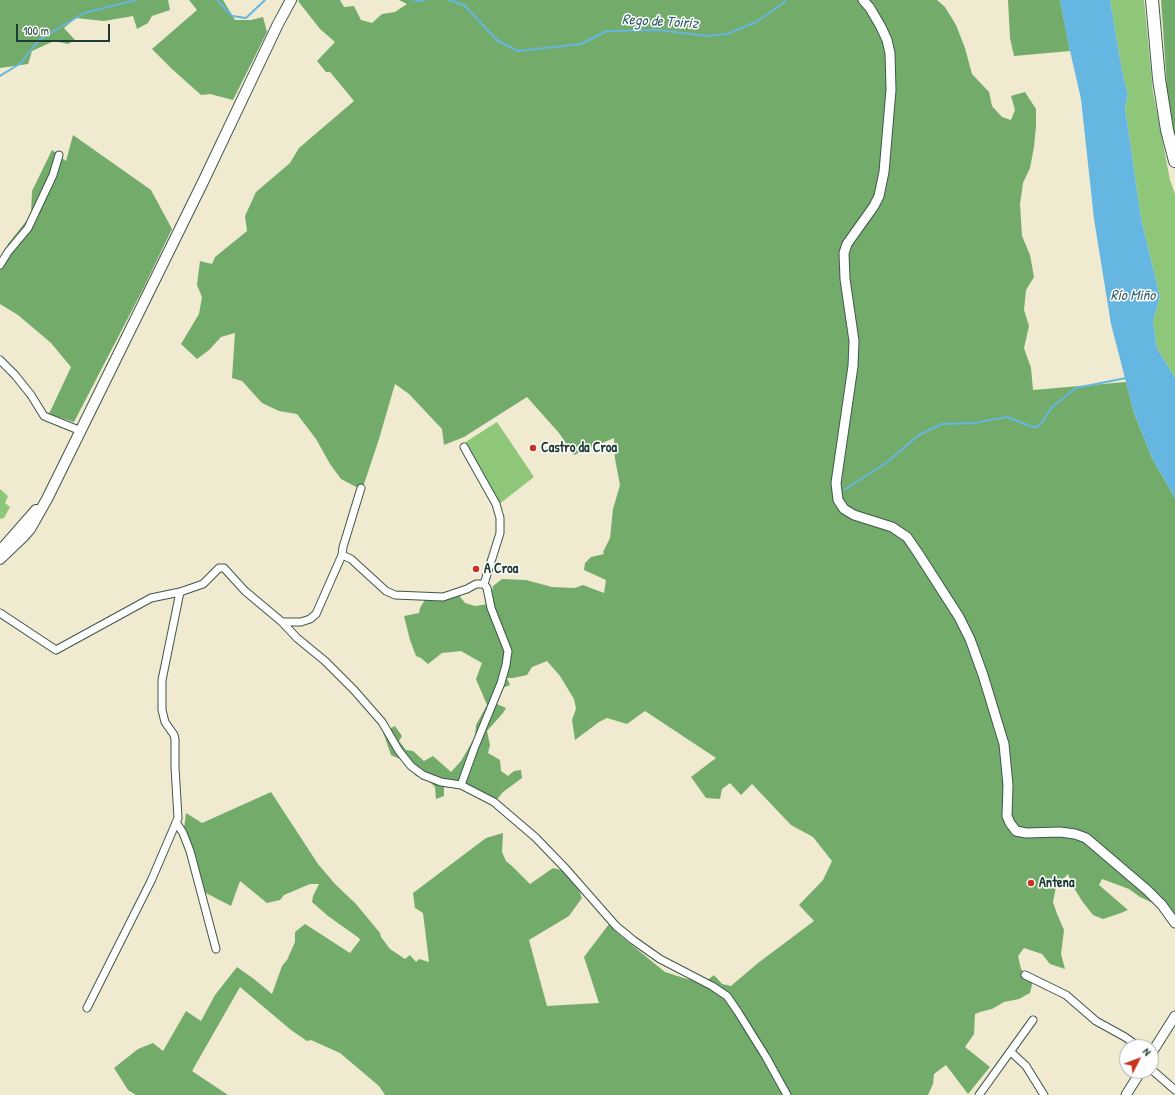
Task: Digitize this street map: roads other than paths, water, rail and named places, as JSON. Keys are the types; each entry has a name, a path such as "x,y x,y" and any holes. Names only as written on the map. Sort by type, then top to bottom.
{"highway":[{"path":"1152,0 1159,79 1167,130 1175,161"}],"main road":[{"path":"0,559 22,538 30,528 47,499 291,0"},
{"path":"0,551 47,499"}],"street":[{"path":"863,0 870,8 887,40 890,53 891,90 884,172 879,196 874,206 848,244 844,254 845,279 854,341 853,366 836,483 838,500 844,509 854,516 892,527 907,537 959,617 970,639 983,675 1004,744 1008,785 1007,816 1016,831 1026,833 1060,832 1075,834 1086,838 1147,890 1162,905 1175,923"},
{"path":"0,265 8,252 28,228 53,175 59,155"},
{"path":"0,360 15,375 31,395 44,416 81,431"},
{"path":"464,447 496,504 500,518 500,533 484,584"},
{"path":"282,622 301,622 310,619 316,614 342,554 361,488"},
{"path":"342,554 351,559 386,591 395,596 443,597 467,589 476,584 484,584"},
{"path":"0,612 56,650 151,598 180,592 203,584 219,568 224,568 246,592 325,661 359,696 382,722 398,751 411,766 423,774 441,782 461,785 494,802 535,837 566,869 616,926 660,960 712,986 727,996 762,1051 787,1095"},
{"path":"461,785 501,683 508,651 491,608 487,588 484,584"},
{"path":"87,1008 151,881 178,818 174,767 175,739 165,722 162,710 162,680 180,592"},
{"path":"176,822 183,832 190,850 216,949"},
{"path":"1026,975 1066,995 1096,1021 1128,1039"},
{"path":"1159,1041 1175,1016"},
{"path":"979,1095 1033,1020"},
{"path":"1011,1052 1026,1066 1044,1095"},
{"path":"1159,1077 1175,1090"},
{"path":"1126,1095 1136,1079"}],"water":[{"name":"Río Miño","path":"1060,0 1110,0 1122,71 1128,95 1125,107 1141,218 1160,297 1153,321 1157,348 1175,378 1175,498 1152,458 1134,413 1111,324 1094,219 1081,99"}],"waterway":[{"name":"Rego de Toiriz","path":"0,76 21,63 39,40 84,13 136,0"},
{"name":"Rego de Toiriz","path":"217,0 232,16 246,18 265,0"},
{"name":"Rego de Toiriz","path":"414,0 425,0"},
{"name":"Rego de Toiriz","path":"449,0 464,5 498,41 518,51 581,44 607,31 657,30 708,36 727,34 756,22 786,0"},
{"path":"844,490 886,463 919,435 942,424 975,423 1007,417 1033,427 1037,427 1052,407 1076,388 1126,378"}],"place":[{"name":"Castro da Croa","path":"533,448"},
{"name":"A Croa","path":"476,569"},
{"name":"Antena","path":"1031,883"}]}
